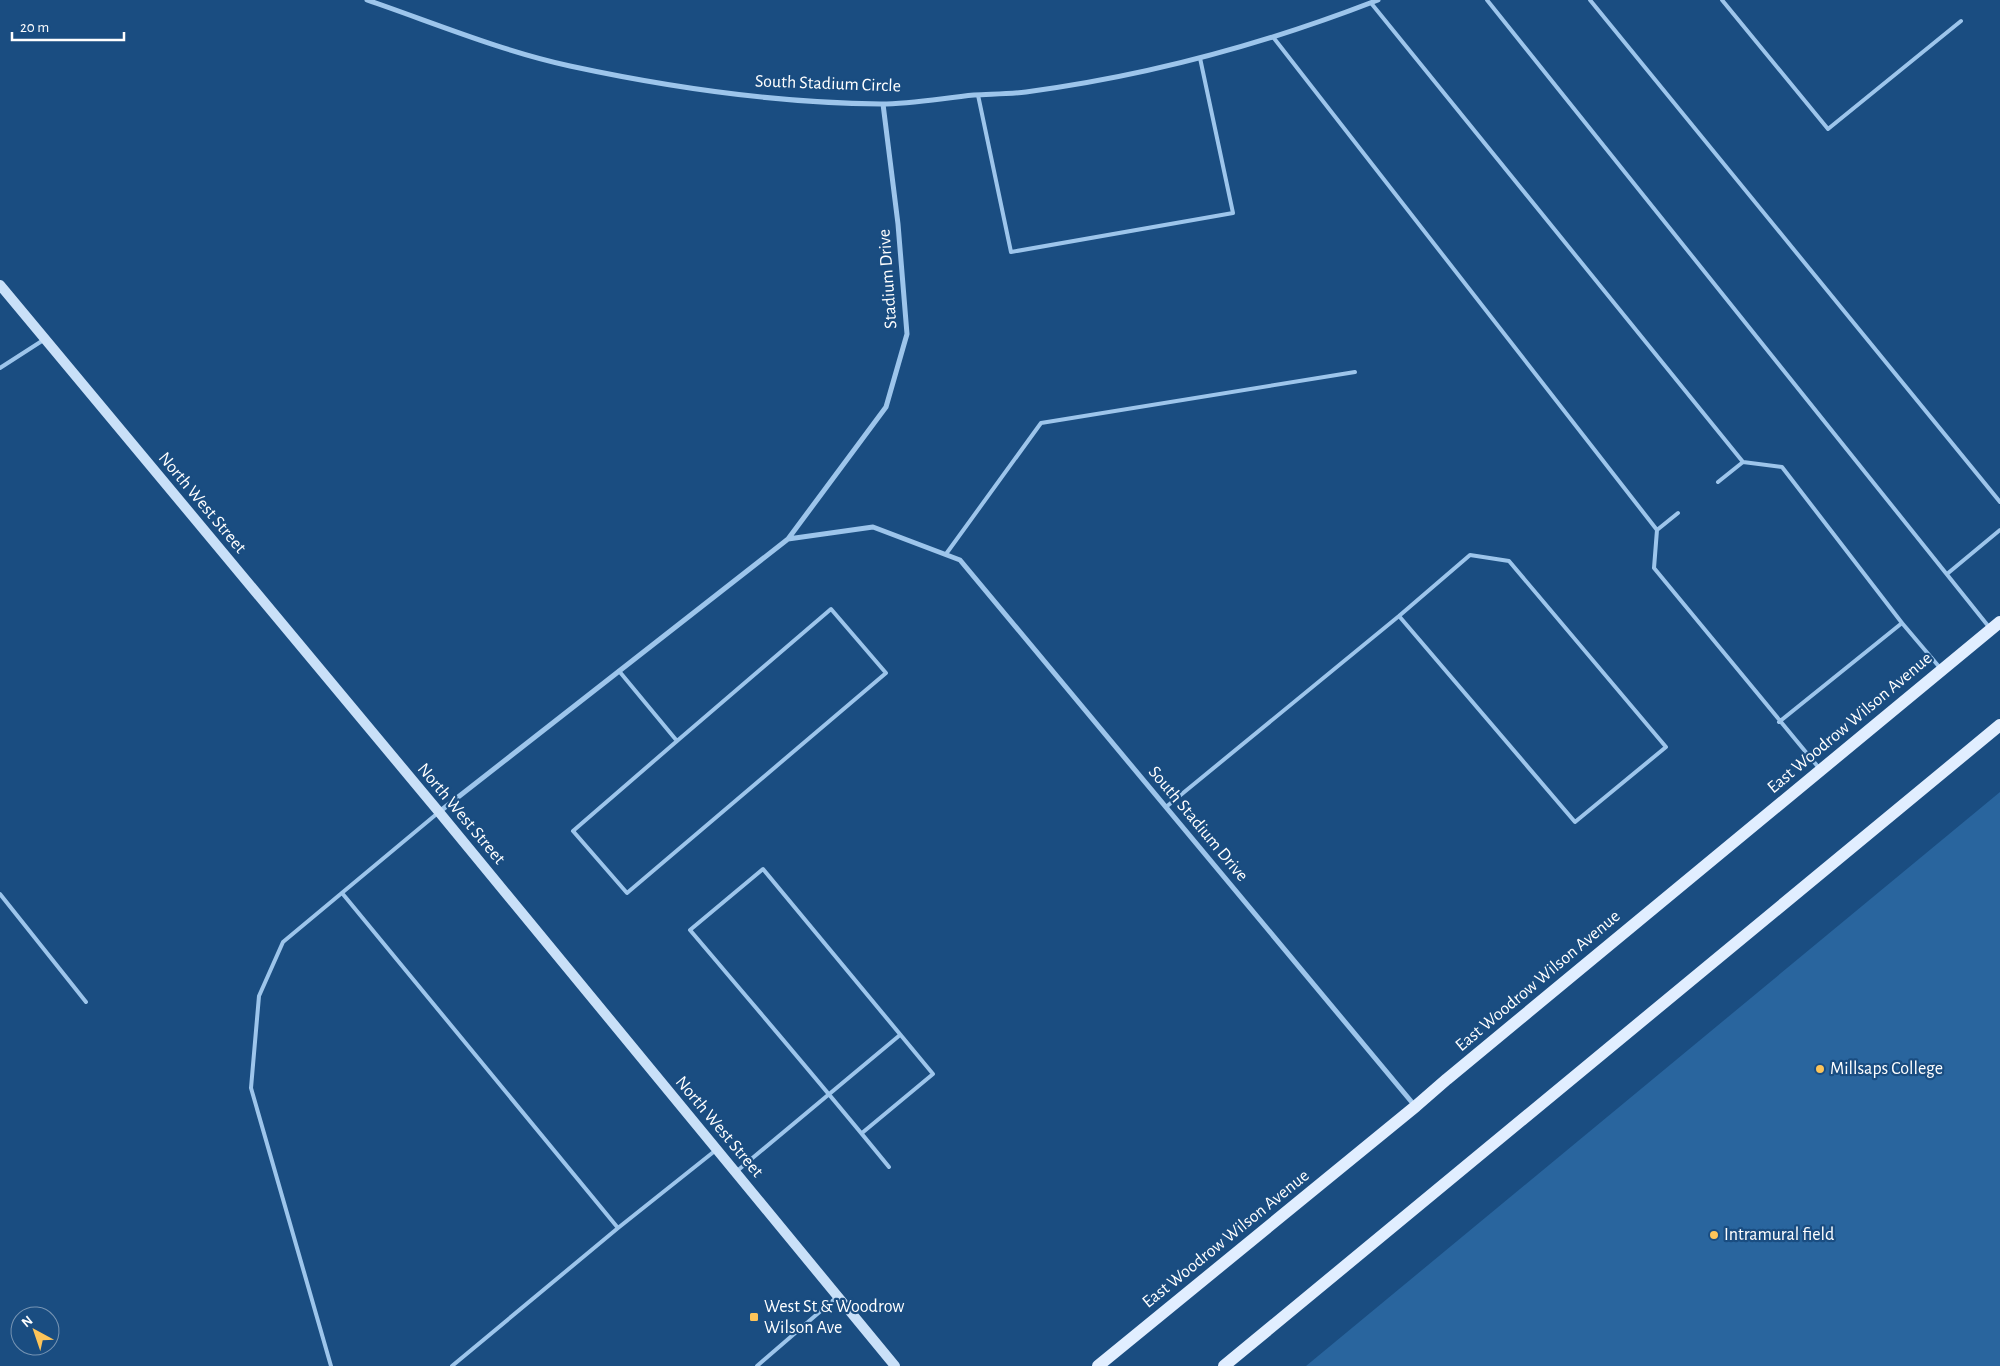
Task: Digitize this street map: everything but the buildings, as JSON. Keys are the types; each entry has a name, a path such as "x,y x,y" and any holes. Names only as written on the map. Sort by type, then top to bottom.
{"main road":[{"name":"East Woodrow Wilson Avenue","path":"1098,1366 1416,1106 1454,1072 1995,626"},
{"path":"1224,1366 2000,725"}],"street":[{"name":"South Stadium Circle","path":"367,0 489,42 568,65 679,88 791,99 883,104 1025,92 1134,74 1229,51 1319,23 1378,0"},
{"name":"Stadium Drive","path":"788,539 886,407 907,334 898,224 883,104"},
{"name":"North West Street","path":"0,285 439,812 895,1366"},
{"path":"439,812 788,539 873,527 946,554"},
{"name":"South Stadium Drive","path":"946,554 960,560 1416,1106"}],"lane":[{"path":"1488,0 1947,574 1995,626"},
{"path":"1590,0 2000,502"},
{"path":"1722,0 1828,129 1961,21"},
{"path":"1371,3 1743,462 1782,467 1902,623 1942,670"},
{"path":"1273,37 1657,530 1654,568 1820,770"},
{"path":"978,95 1012,252 1233,213 1200,58"},
{"path":"0,368 45,339"},
{"path":"946,554 1042,423 1355,372"},
{"path":"1718,482 1743,462"},
{"path":"1657,530 1678,513"},
{"path":"1947,574 2000,530"},
{"path":"1166,808 1470,555 1509,560 1666,747 1575,822 1399,616"},
{"path":"831,609 886,673 627,893 574,831 677,740 831,609"},
{"path":"1779,722 1902,623"},
{"path":"619,671 677,740"},
{"path":"330,1366 251,1088 259,996 284,942 439,812"},
{"path":"862,1133 933,1074 763,869 690,930 830,1093 862,1133 890,1166"},
{"path":"342,893 618,1228"},
{"path":"0,894 86,1002"},
{"path":"735,1172 900,1035"},
{"path":"452,1366 618,1228 716,1150"},
{"path":"757,1366 837,1296"}],"shaded area":[{"name":"Millsaps College","path":"2000,792 2000,1366 1306,1366"}],"place":[{"name":"Millsaps College","path":"1820,1069"},
{"name":"Intramural field","path":"1714,1235"},
{"name":"West St & Woodrow Wilson Ave","path":"754,1317"}]}
